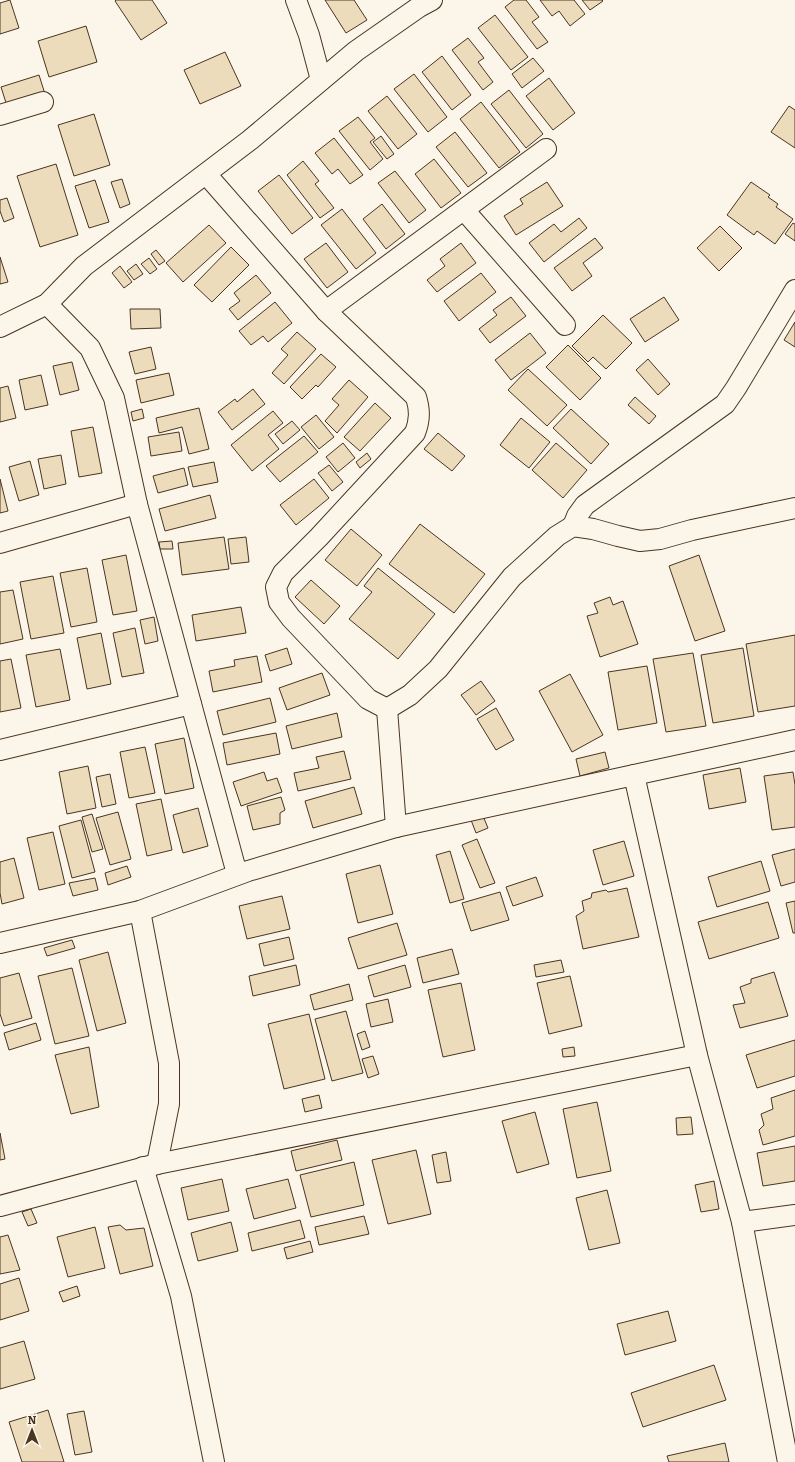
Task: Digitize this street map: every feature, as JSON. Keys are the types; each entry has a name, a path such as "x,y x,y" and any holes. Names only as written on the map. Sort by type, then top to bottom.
{"street":[{"path":"296,0 308,34 321,80"},
{"path":"0,327 47,304 84,266 250,140 356,52 419,7 432,0"},
{"path":"0,115 43,102"},
{"path":"326,312 546,149"},
{"path":"206,174 326,312 416,397 420,409 418,425 415,433 319,537 282,574 276,588 279,602 291,618 368,699 387,709"},
{"path":"464,210 565,326"},
{"path":"387,709 410,695 438,669 512,577 557,536 573,526 577,516 585,505 725,404 795,290"},
{"path":"47,304 90,348 114,398 137,504 237,874"},
{"path":"0,543 137,504"},
{"path":"573,526 593,529 640,541 660,539 692,530 795,508"},
{"path":"0,750 191,704"},
{"path":"387,709 396,827"},
{"path":"0,943 140,911 237,874 396,827 795,740"},
{"path":"634,775 697,1055 742,1222 788,1462"},
{"path":"140,911 169,1063 170,1104 150,1165 182,1296 214,1462"},
{"path":"0,1206 150,1165 697,1055"},
{"path":"742,1222 795,1215"}],"building":[{"path":"10,0 19,28 0,34 0,3"},
{"path":"152,0 167,23 141,40 115,1"},
{"path":"325,0 354,0 367,20 346,33"},
{"path":"514,0 526,0 539,17 532,22 548,42 537,49 505,7"},
{"path":"540,0 574,0 585,14 570,26 559,11 552,16"},
{"path":"582,0 602,0 603,1 590,10"},
{"path":"495,15 528,57 511,70 478,28"},
{"path":"86,26 97,62 49,77 38,41"},
{"path":"468,38 484,58 478,62 493,82 483,90 452,50"},
{"path":"225,52 241,86 200,104 184,70"},
{"path":"442,56 471,95 452,110 422,72"},
{"path":"533,58 544,71 522,88 512,74"},
{"path":"414,74 447,117 428,132 394,89"},
{"path":"39,75 45,94 7,106 1,87"},
{"path":"549,78 575,113 553,130 526,96"},
{"path":"509,90 543,134 526,148 491,104"},
{"path":"387,96 417,134 398,149 368,111"},
{"path":"481,102 520,152 499,168 460,119"},
{"path":"789,106 795,110 795,148 771,132"},
{"path":"94,114 110,165 74,176 58,125"},
{"path":"358,117 375,138 370,142 383,159 370,170 339,131"},
{"path":"455,132 487,173 468,187 436,147"},
{"path":"381,136 394,154 387,159 373,142"},
{"path":"334,138 363,175 350,184 338,169 332,174 315,153"},
{"path":"434,159 461,193 441,208 415,174"},
{"path":"303,161 319,181 315,184 334,208 320,218 287,175"},
{"path":"56,164 78,235 40,247 17,176"},
{"path":"395,171 426,210 409,223 378,183"},
{"path":"279,175 313,218 292,234 258,191"},
{"path":"122,179 130,204 120,208 111,182"},
{"path":"95,180 109,222 89,228 75,186"},
{"path":"547,182 563,206 516,235 504,216 523,204 520,199"},
{"path":"751,182 770,195 768,197 778,204 776,207 793,219 775,244 757,231 754,235 727,215"},
{"path":"7,198 14,218 4,222 0,211 0,200"},
{"path":"382,204 405,234 386,249 363,219"},
{"path":"342,209 376,253 356,269 321,225"},
{"path":"579,218 587,228 544,262 529,243 554,224 561,232"},
{"path":"793,223 795,224 795,241 785,234"},
{"path":"209,225 226,243 183,282 166,263"},
{"path":"720,226 742,248 719,271 697,248"},
{"path":"595,238 603,248 583,263 592,276 572,291 554,268"},
{"path":"326,243 348,272 327,288 304,259"},
{"path":"461,243 476,263 437,292 427,280 445,266 440,259"},
{"path":"231,247 249,265 212,302 194,285"},
{"path":"156,250 165,261 159,265 151,254"},
{"path":"0,257 8,282 0,284"},
{"path":"149,258 157,269 150,274 141,264"},
{"path":"136,264 143,274 134,280 127,271"},
{"path":"120,266 132,282 124,288 112,273"},
{"path":"481,273 496,292 459,321 444,301"},
{"path":"256,275 271,293 238,320 229,309 240,301 234,293"},
{"path":"511,297 526,316 490,343 479,329 497,315 493,310"},
{"path":"664,297 679,320 645,342 630,319"},
{"path":"275,302 292,323 268,342 263,336 251,345 239,331"},
{"path":"130,309 160,309 161,328 131,329"},
{"path":"603,315 632,343 606,369 593,357 588,362 572,346"},
{"path":"795,322 795,347 784,340"},
{"path":"297,332 316,349 284,384 272,373 288,355 281,349"},
{"path":"530,333 546,353 511,380 495,360"},
{"path":"568,345 601,378 580,400 546,367"},
{"path":"151,347 156,369 135,374 129,352"},
{"path":"321,354 336,367 318,387 316,385 302,399 290,387"},
{"path":"648,359 670,384 658,395 636,370"},
{"path":"72,362 79,390 60,395 53,366"},
{"path":"528,369 567,405 547,426 508,390"},
{"path":"169,373 174,395 141,403 136,380"},
{"path":"41,375 48,405 25,410 19,380"},
{"path":"349,380 368,397 337,433 325,421 339,405 332,399"},
{"path":"8,386 16,418 0,422 0,388"},
{"path":"253,389 265,404 232,430 218,412 235,399 237,402"},
{"path":"635,397 656,416 649,424 628,405"},
{"path":"375,403 391,418 360,451 344,437"},
{"path":"199,408 209,449 189,454 182,427 159,433 156,418"},
{"path":"142,409 144,418 133,421 131,412"},
{"path":"571,409 609,444 591,464 553,428"},
{"path":"273,411 283,423 268,435 279,449 252,471 231,445"},
{"path":"316,415 334,437 319,449 301,427"},
{"path":"521,418 550,442 529,468 500,445"},
{"path":"292,421 300,430 283,444 275,434"},
{"path":"93,427 102,473 79,477 71,431"},
{"path":"179,432 182,451 151,456 148,437"},
{"path":"438,433 465,456 452,471 424,449"},
{"path":"304,436 318,452 280,482 266,466"},
{"path":"343,443 355,458 338,472 326,457"},
{"path":"556,443 587,470 563,498 532,470"},
{"path":"367,453 371,459 360,468 356,462"},
{"path":"61,455 66,484 44,489 38,459"},
{"path":"30,461 39,495 19,501 9,467"},
{"path":"214,462 218,482 193,487 188,467"},
{"path":"329,465 343,482 332,491 318,473"},
{"path":"184,468 188,485 158,493 153,476"},
{"path":"0,479 8,511 0,513"},
{"path":"314,479 329,498 296,525 280,505"},
{"path":"210,495 216,518 165,531 159,509"},
{"path":"420,524 485,574 454,613 389,564"},
{"path":"351,529 382,555 357,586 325,560"},
{"path":"224,537 229,569 182,575 178,543"},
{"path":"246,537 249,562 231,564 228,539"},
{"path":"172,541 173,549 160,549 159,542"},
{"path":"126,555 137,611 113,615 102,560"},
{"path":"699,555 725,631 695,641 669,566"},
{"path":"87,568 97,622 71,627 60,573"},
{"path":"378,568 435,614 398,659 349,619 372,592 364,586"},
{"path":"53,576 64,633 31,639 20,582"},
{"path":"311,580 340,606 324,624 295,597"},
{"path":"13,590 23,639 0,644 0,592"},
{"path":"610,597 613,605 623,601 638,644 600,657 587,616 598,613 594,603"},
{"path":"241,607 246,633 196,641 192,615"},
{"path":"154,617 158,641 145,644 140,620"},
{"path":"135,628 144,673 122,677 113,633"},
{"path":"101,633 111,684 87,689 77,638"},
{"path":"795,635 795,706 758,712 746,644"},
{"path":"287,648 292,664 270,671 265,655"},
{"path":"743,648 754,716 713,723 701,655"},
{"path":"60,649 70,700 36,707 26,655"},
{"path":"693,653 706,726 666,732 653,659"},
{"path":"257,656 262,682 213,692 209,671 235,666 234,660"},
{"path":"11,659 21,708 0,712 0,661"},
{"path":"647,666 657,723 618,730 608,672"},
{"path":"322,673 330,695 287,710 279,688"},
{"path":"570,674 603,735 572,752 539,691"},
{"path":"481,681 495,701 476,715 461,695"},
{"path":"270,698 276,722 223,735 217,711"},
{"path":"496,708 514,740 496,750 477,719"},
{"path":"337,713 342,737 292,749 286,726"},
{"path":"276,733 280,754 227,765 223,743"},
{"path":"184,738 194,788 165,794 155,744"},
{"path":"145,747 155,793 129,798 120,752"},
{"path":"344,751 351,779 298,791 294,773 319,768 316,757"},
{"path":"605,752 609,768 580,776 576,759"},
{"path":"88,766 96,808 67,814 59,772"},
{"path":"740,768 746,802 709,809 703,775"},
{"path":"264,772 267,781 277,778 282,792 241,806 233,782"},
{"path":"793,772 795,785 795,827 772,830 764,776"},
{"path":"110,774 116,804 102,807 96,777"},
{"path":"354,787 362,814 313,828 305,801"},
{"path":"281,797 285,810 280,813 280,824 253,830 247,806"},
{"path":"161,799 172,850 147,856 136,804"},
{"path":"198,808 208,846 183,853 173,815"},
{"path":"118,812 131,859 110,865 96,818"},
{"path":"92,814 103,849 92,852 82,817"},
{"path":"483,816 488,828 476,833 471,820"},
{"path":"81,820 95,872 72,878 59,826"},
{"path":"53,832 65,884 39,890 27,838"},
{"path":"477,839 495,883 480,888 462,845"},
{"path":"624,841 634,876 603,885 593,850"},
{"path":"795,849 795,882 781,886 772,855"},
{"path":"450,851 464,899 450,903 436,855"},
{"path":"14,858 24,898 2,904 0,893 0,862"},
{"path":"761,861 770,891 717,907 708,877"},
{"path":"380,865 393,914 358,923 346,874"},
{"path":"127,866 131,877 108,885 105,873"},
{"path":"536,877 543,896 513,906 506,887"},
{"path":"95,878 98,890 73,896 69,883"},
{"path":"627,888 639,937 583,949 576,916 584,911 582,901 591,898 592,893 606,890 608,892"},
{"path":"500,892 509,920 471,931 462,903"},
{"path":"282,896 290,929 247,939 239,906"},
{"path":"795,901 795,933 793,933 786,903"},
{"path":"768,902 779,938 709,959 698,922"},
{"path":"397,923 407,955 358,969 348,938"},
{"path":"289,937 294,959 264,966 259,944"},
{"path":"72,940 75,948 47,956 44,948"},
{"path":"452,949 459,974 423,983 417,958"},
{"path":"108,952 126,1023 97,1031 79,960"},
{"path":"561,960 564,972 536,977 534,965"},
{"path":"296,965 300,985 253,996 249,976"},
{"path":"405,965 411,987 374,997 368,976"},
{"path":"72,968 89,1036 55,1044 38,976"},
{"path":"774,972 788,1016 740,1028 733,1005 745,1003 740,987 751,983 751,979"},
{"path":"19,973 32,1018 4,1026 0,1014 0,978"},
{"path":"570,976 582,1026 549,1034 537,983"},
{"path":"461,983 475,1050 443,1057 428,990"},
{"path":"349,984 353,1000 314,1010 310,995"},
{"path":"388,999 393,1022 371,1027 366,1004"},
{"path":"346,1011 363,1073 332,1081 315,1019"},
{"path":"309,1014 325,1079 284,1089 268,1024"},
{"path":"36,1023 41,1040 9,1050 4,1033"},
{"path":"365,1031 370,1047 362,1050 357,1034"},
{"path":"795,1040 795,1076 757,1088 746,1055"},
{"path":"89,1047 99,1107 71,1114 55,1055"},
{"path":"574,1047 575,1056 563,1057 562,1049"},
{"path":"373,1056 379,1074 368,1078 362,1059"},
{"path":"795,1090 795,1136 763,1145 759,1130 764,1125 761,1114 773,1109 771,1098"},
{"path":"319,1095 322,1108 305,1112 302,1099"},
{"path":"597,1102 611,1171 577,1178 563,1109"},
{"path":"535,1112 549,1164 517,1173 502,1121"},
{"path":"691,1117 693,1134 677,1135 676,1118"},
{"path":"0,1133 5,1159 0,1160"},
{"path":"337,1140 342,1160 296,1171 291,1151"},
{"path":"795,1146 795,1181 763,1186 757,1153"},
{"path":"416,1150 431,1214 388,1224 372,1160"},
{"path":"446,1152 451,1181 437,1183 432,1155"},
{"path":"354,1162 364,1205 311,1217 300,1175"},
{"path":"222,1179 229,1211 188,1220 181,1188"},
{"path":"288,1179 296,1208 254,1219 246,1189"},
{"path":"714,1181 719,1209 701,1212 695,1185"},
{"path":"607,1190 620,1243 589,1250 576,1198"},
{"path":"31,1209 37,1223 28,1226 22,1212"},
{"path":"364,1216 369,1234 319,1245 315,1227"},
{"path":"300,1220 305,1238 252,1251 248,1233"},
{"path":"231,1222 238,1251 198,1261 191,1233"},
{"path":"120,1225 126,1230 144,1228 153,1266 120,1274 108,1227"},
{"path":"95,1227 105,1268 68,1277 57,1237"},
{"path":"8,1235 20,1270 0,1274 0,1237"},
{"path":"310,1241 313,1252 287,1259 284,1248"},
{"path":"19,1278 29,1311 0,1320 0,1284"},
{"path":"77,1286 80,1296 63,1302 59,1292"},
{"path":"668,1311 676,1341 625,1355 617,1324"},
{"path":"24,1341 35,1379 0,1389 0,1348"},
{"path":"714,1365 726,1400 643,1427 631,1393"},
{"path":"48,1410 64,1462 22,1462 9,1422"},
{"path":"84,1411 92,1452 75,1455 67,1414"},
{"path":"725,1443 729,1462 669,1462 667,1456"}]}
